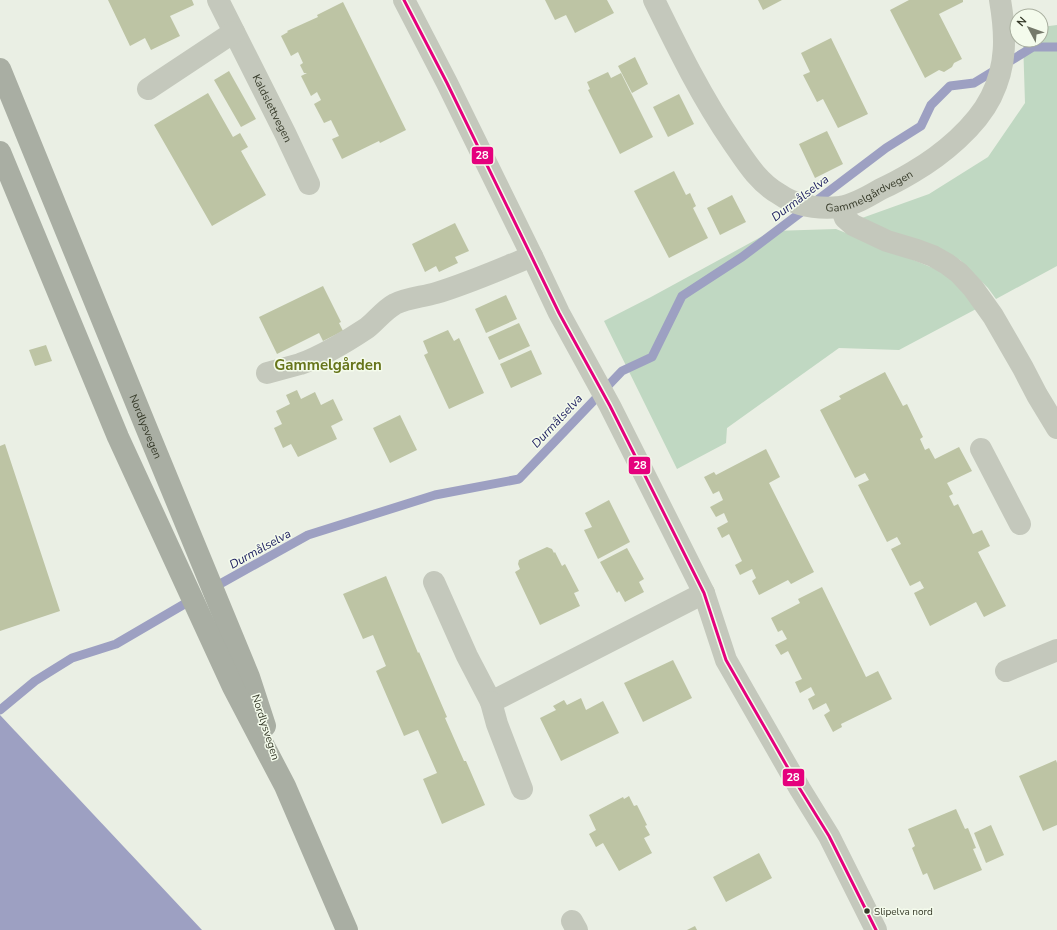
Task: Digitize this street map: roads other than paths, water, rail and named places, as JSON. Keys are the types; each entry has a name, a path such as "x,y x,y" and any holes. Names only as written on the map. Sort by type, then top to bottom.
{"highway":[{"name":"Nordlysvegen","path":"0,69 249,676 285,786"},
{"name":"Nordlysvegen","path":"0,152 118,437 233,687 285,786 347,930"}],"street":[{"name":"Kaldslettvegen","path":"218,0 309,184"},
{"path":"404,0 447,83 559,313 610,406 704,593 726,660 800,789 829,836 876,930"},
{"name":"Gammelgårdvegen","path":"654,0 709,106 721,126 757,176 768,187 780,195 798,203 819,207 841,207 862,199 913,172 944,151 976,121 991,96 1002,67 1004,28 1000,0"},
{"path":"148,89 234,32"},
{"path":"841,207 845,218 853,225 887,241 933,256 959,273 973,288 993,316 1057,428"},
{"path":"267,373 301,363 318,356 366,328 386,310 398,303 464,283 532,256"},
{"path":"981,449 1020,524"},
{"path":"434,582 466,656 491,702 497,724 522,789"},
{"path":"491,702 704,593"},
{"path":"1006,671 1057,650"}],"water":[{"path":"0,715 202,930 0,930"}],"waterway":[{"name":"Durmålselva","path":"211,589 308,535 435,495 519,479 622,371 652,357 682,296 742,257 886,148 921,126 931,105 950,86 974,83 1033,47 1057,47"},
{"name":"Durmålselva","path":"0,710 35,681 72,658 116,644 193,599"}],"place":[{"name":"Slipelva nord","path":"867,911"}],"district":[{"name":"Gammelgården","path":"328,365"}]}
